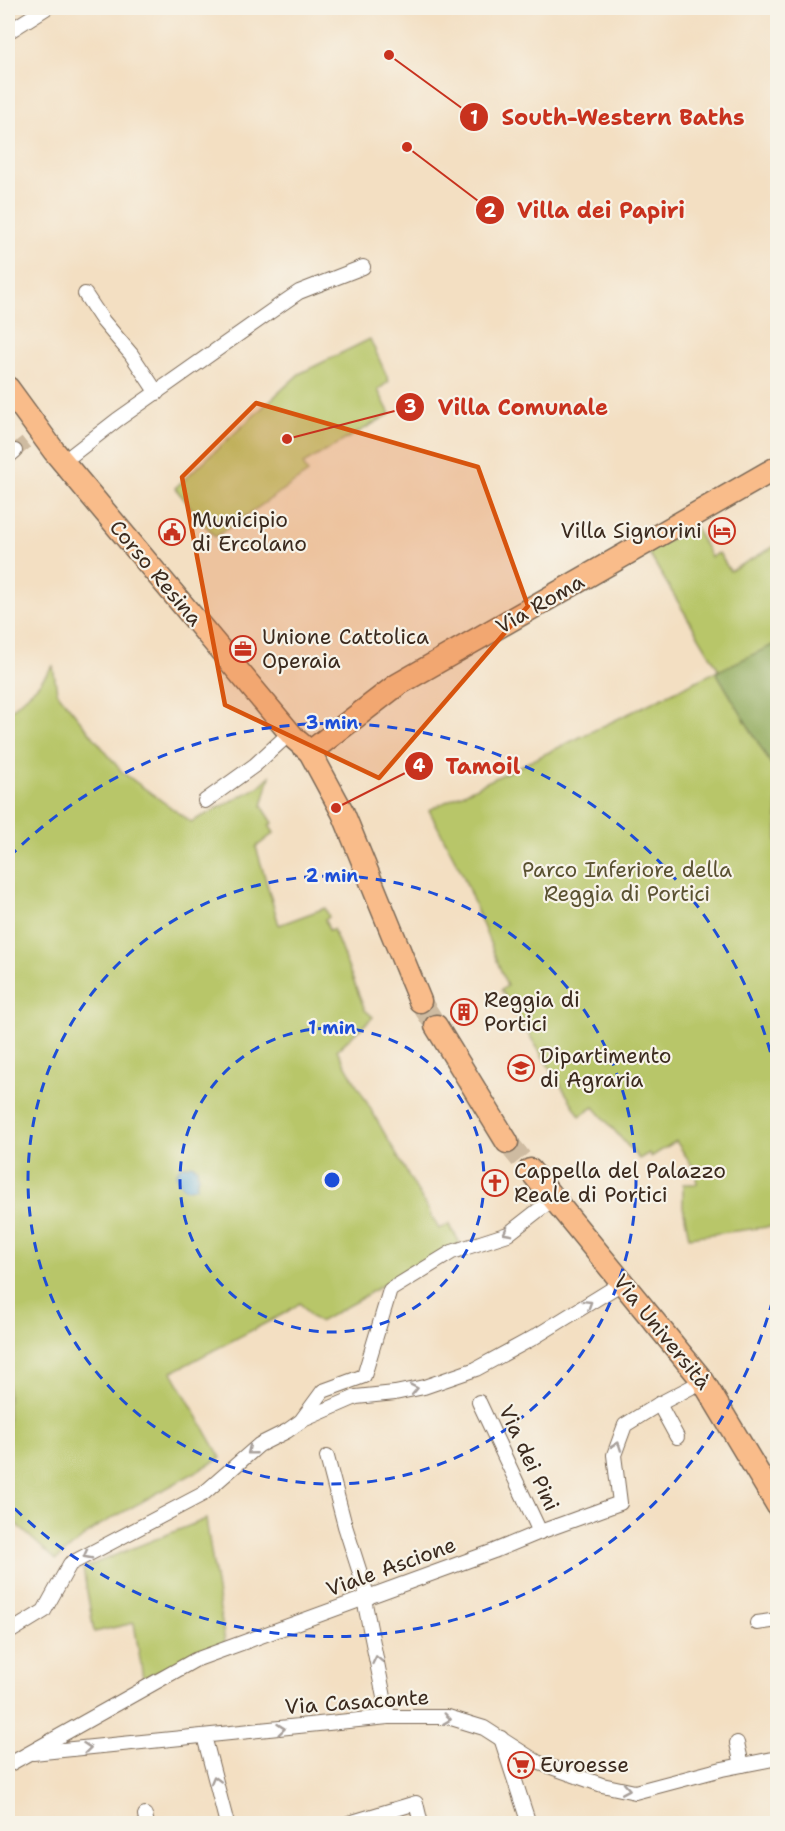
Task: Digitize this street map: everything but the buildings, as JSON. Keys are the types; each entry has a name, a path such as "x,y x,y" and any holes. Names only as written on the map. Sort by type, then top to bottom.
{"main road":[{"name":"Corso Resina","path":"8,388 63,462 290,733 310,752"},
{"name":"Via Roma","path":"310,752 397,686 777,467"},
{"path":"310,752 343,813 420,1001"},
{"path":"436,1026 507,1142"},
{"name":"Via Università","path":"530,1170 703,1381 777,1506"}],"street":[{"path":"8,32 46,8"},
{"path":"63,462 117,420 279,304 299,292 363,267"},
{"path":"85,294 103,321 131,354 157,393"},
{"path":"205,801 255,765 290,733"},
{"path":"301,1421 323,1391 364,1376 390,1290 452,1252 508,1234 554,1198"},
{"path":"8,1633 44,1611 70,1564 203,1494 259,1445 301,1421 356,1397 424,1387 476,1369 533,1338 622,1283"},
{"name":"Viale Ascione","path":"8,1765 195,1660 366,1599 620,1503 614,1455 626,1425 659,1404 703,1381"},
{"name":"Via dei Pini","path":"479,1402 540,1532"},
{"path":"659,1404 677,1437"},
{"path":"327,1457 366,1599 388,1718"},
{"path":"757,1623 777,1620"},
{"name":"Via Casaconte","path":"28,1754 388,1718 448,1717 484,1728 537,1762 602,1785 635,1792 777,1758"},
{"path":"204,1736 227,1824"},
{"path":"501,1738 529,1824"},
{"path":"737,1743 742,1765"},
{"path":"346,1824 416,1803 421,1824"}],"highlighted area":[{"path":"256,403 478,467 528,606 379,778 225,705 182,477"}],"green space":[{"path":"370,339 389,381 378,390 390,414 303,464 308,473 215,537 175,488 299,374"},
{"name":"Parco Inferiore della Reggia di Portici","path":"694,525 711,557 719,553 730,571 777,545 777,1236 775,1226 689,1237 683,1207 683,1184 697,1184 695,1170 676,1141 651,1157 649,1153 639,1159 594,1107 580,1116 501,990 507,986 462,873 429,810 719,670 648,552"},
{"path":"777,643 777,774 716,672"},
{"path":"53,666 57,692 122,772 191,822 257,788 270,776 262,806 273,823 269,825 274,833 256,847 279,925 325,908 329,917 325,920 329,930 333,929 365,1010 373,1017 337,1050 439,1229 449,1224 460,1243 319,1322 311,1317 300,1303 172,1372 221,1458 96,1527 56,1560 8,1517 8,713 38,685"},
{"path":"206,1519 225,1643 143,1678 134,1623 94,1632 83,1568"}],"water":[{"path":"191,1164 197,1167 198,1176 196,1187 188,1189 181,1185 176,1174 180,1167"}],"tunnel":[{"path":"15,451 39,432"},
{"path":"420,1001 436,1026"},
{"path":"507,1142 530,1170"}],"place":[{"name":"South-Western Baths","path":"389,55"},
{"name":"Villa dei Papiri","path":"407,147"},
{"name":"Villa Comunale","path":"287,439"},
{"name":"Villa Signorini","path":"722,531"},
{"name":"Municipio di Ercolano","path":"172,532"},
{"name":"Unione Cattolica Operaia","path":"243,649"},
{"name":"Tamoil","path":"336,808"},
{"name":"Reggia di Portici","path":"464,1012"},
{"name":"Dipartimento di Agraria","path":"521,1068"},
{"name":"Cappella del Palazzo Reale di Portici","path":"495,1183"},
{"name":"Euroesse","path":"521,1765"}]}
